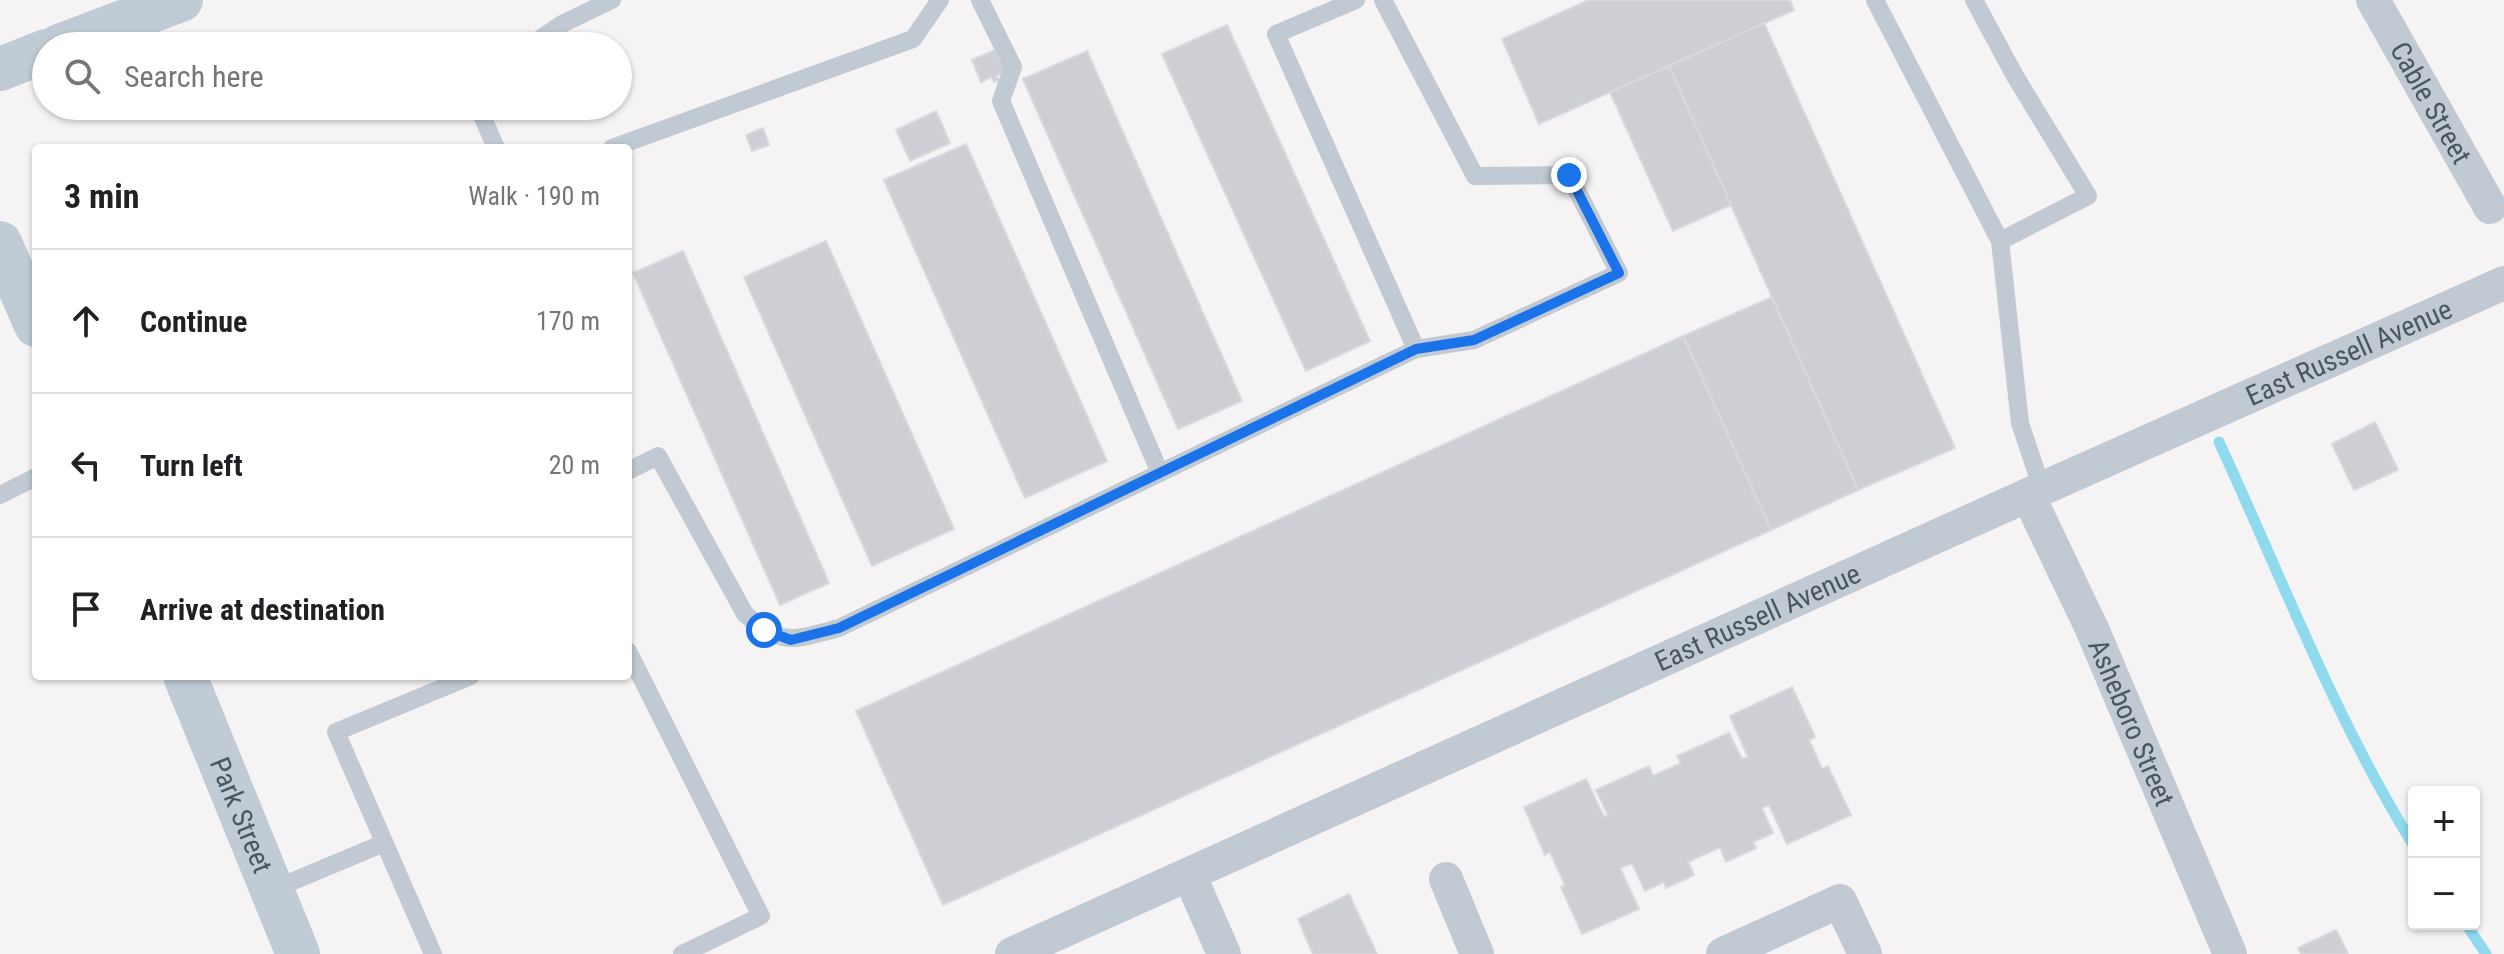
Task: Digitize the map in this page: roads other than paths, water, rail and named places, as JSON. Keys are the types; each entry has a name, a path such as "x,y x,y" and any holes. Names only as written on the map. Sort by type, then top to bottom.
{"main road":[{"path":"96,32 181,0"},
{"path":"0,69 32,56"},
{"path":"0,243 32,316"},
{"name":"Park Street","path":"187,680 298,954"}],"street":[{"name":"Cable Street","path":"2373,0 2490,207"},
{"name":"East Russell Avenue","path":"1012,954 2504,283"},
{"name":"Asheboro Street","path":"2035,492 2230,954"},
{"path":"1189,874 1224,954"},
{"path":"1446,879 1477,954"},
{"path":"1723,954 1840,901 1865,954"}],"lane":[{"path":"550,32 612,0"},
{"path":"623,144 913,39 940,0"},
{"path":"980,0 1013,67 1001,101 1160,473"},
{"path":"1356,0 1276,34 1416,349"},
{"path":"632,469 658,456 745,614 764,630 791,640 839,628 1416,349 1474,340 1619,273 1569,175 1475,176 1383,0"},
{"path":"1875,0 2000,241 2020,423 2035,492"},
{"path":"1974,0 2015,76 2088,196 2000,241"},
{"path":"484,120 494,144"},
{"path":"0,495 32,479"},
{"path":"632,659 761,916 682,954"},
{"path":"433,954 336,732 461,680"},
{"path":"272,890 384,843"}],"waterway":[{"path":"2219,442 2334,698 2408,836"},
{"path":"2470,930 2486,954"}]}
